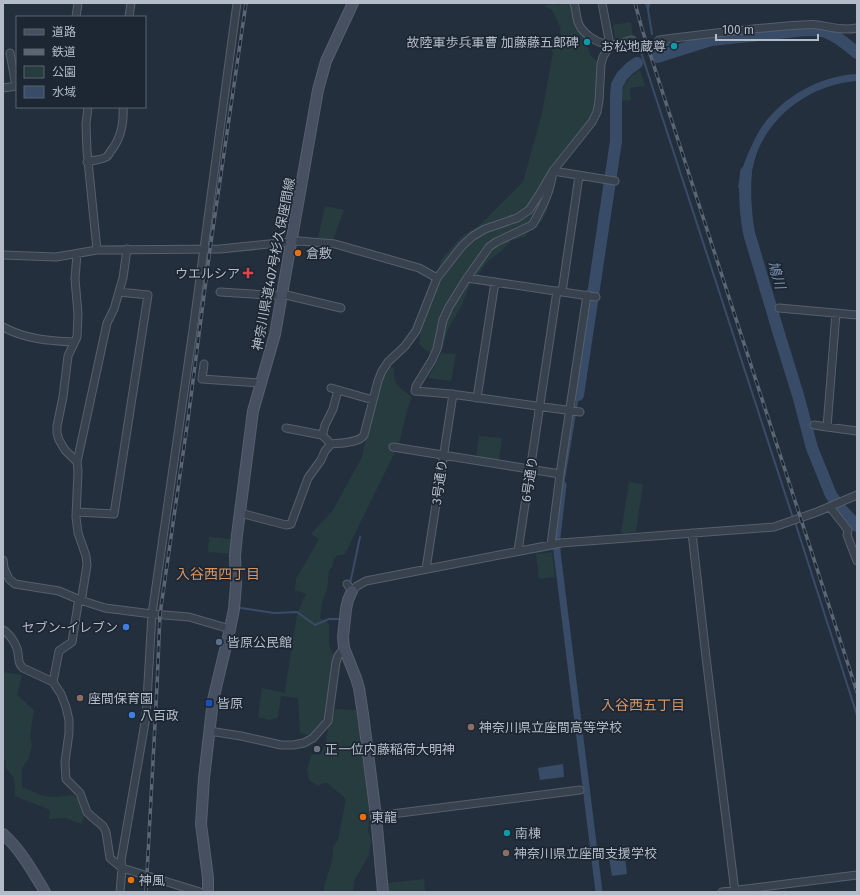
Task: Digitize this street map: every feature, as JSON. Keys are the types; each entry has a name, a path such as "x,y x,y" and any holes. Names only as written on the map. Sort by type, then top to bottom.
{"main road":[{"name":"神奈川県道407号杉久保座間線","path":"208,892 208,878 201,824 204,778 213,700 230,629 235,600 235,556 253,411 275,334 318,90 326,62 353,3"},
{"path":"349,588 343,637 344,648 359,688 376,816 383,892"},
{"path":"3,834 22,855 45,892"}],"street":[{"path":"76,16 78,3"},
{"path":"129,16 131,3"},
{"path":"120,892 122,868 121,861 146,717 152,614 193,330 237,3"},
{"path":"574,3 578,23 591,37 610,45 632,40"},
{"path":"240,513 291,524 308,478 331,444 362,439 382,371 388,362 405,346 416,331 440,275 462,246 473,236 485,229 517,218 529,210 552,171 592,122 597,112 599,101 601,64 610,45 602,3"},
{"path":"659,40 774,27 816,24 833,28 857,28"},
{"path":"3,88 16,86 10,53"},
{"path":"88,108 86,142 87,162 97,250"},
{"path":"87,162 107,157 114,147 119,139 122,128 124,118 123,108"},
{"path":"552,171 611,180"},
{"path":"552,171 547,198 533,224 489,246 467,278 449,307 443,320 437,349 416,386 415,391 453,394 575,411"},
{"name":"6号通り","path":"518,551 540,406 579,176"},
{"path":"3,255 56,257 97,250 220,249 299,240 335,244 440,275"},
{"path":"53,682 59,651 72,642 78,604 82,596 86,576 86,556 78,533 76,512 78,471 76,462 107,323 114,309 123,278 127,249"},
{"path":"76,462 65,450 57,433 57,426 63,398 68,356 77,337 78,314 75,279 77,254"},
{"path":"467,278 591,296 575,411 560,474 554,544"},
{"path":"477,398 495,282"},
{"path":"76,512 114,514 148,295 119,292"},
{"path":"220,292 282,295 341,308"},
{"path":"779,308 857,315"},
{"path":"827,427 836,313"},
{"path":"3,327 11,332 27,337 48,341 74,342"},
{"path":"204,364 202,379 261,383"},
{"path":"322,435 333,409 334,389 373,400"},
{"name":"3号通り","path":"426,569 453,394"},
{"path":"814,425 857,431"},
{"path":"286,428 322,435 331,444"},
{"path":"393,447 560,474"},
{"path":"349,588 366,581 554,544 774,527 789,523 857,495"},
{"path":"831,506 848,530 847,535 857,561"},
{"path":"692,533 735,891"},
{"path":"3,560 4,568 9,579 15,584 59,591 80,600 112,609 189,617 230,629"},
{"path":"3,630 16,646 19,664 23,668 53,682 61,694 69,720 69,733 65,762 66,779 80,793 87,812 104,826 110,858 122,868 200,892"},
{"path":"209,731 281,745 304,743 313,738 328,721 336,662 338,656 344,648"},
{"path":"376,816 580,790"},
{"path":"722,892 857,875"}],"green space":[{"path":"560,3 572,3 575,25 584,37 591,56 598,62 604,74 596,120 560,162 547,211 542,221 532,227 525,237 512,240 488,261 469,287 461,307 448,329 443,348 437,355 432,354 419,344 421,328 439,284 441,260 461,237 481,224 523,182 542,113 553,53 551,43 553,39 561,39 560,27 552,10 543,6 552,4 560,5"},
{"path":"631,22 633,39 618,42 615,41 613,25"},
{"path":"640,70 645,86 630,88 631,100 621,101 626,82"},
{"path":"325,206 344,210 333,240 318,238"},
{"path":"441,353 456,354 451,381 428,378"},
{"path":"389,366 394,368 394,378 398,386 412,397 399,444 345,554 337,556 334,559 332,567 329,571 327,590 322,602 320,618 329,624 329,644 335,659 329,718 312,736 300,733 298,698 281,696 278,718 269,720 258,717 262,688 285,693 297,614 306,594 295,590 296,579 319,539 311,534 333,510 362,457 383,375"},
{"path":"479,436 502,438 499,460 476,457"},
{"path":"629,482 643,484 636,532 621,533"},
{"path":"209,537 234,539 232,554 208,552"},
{"path":"552,552 555,577 539,579 536,554"},
{"path":"3,672 22,675 17,695 34,710 30,736 32,745 29,758 22,768 22,787 44,796 56,797 74,795 80,803 85,815 81,824 65,818 49,819 50,810 15,796 14,778 5,767 6,760 3,758"},
{"path":"336,709 357,710 371,814 368,830 371,840 369,855 354,881 353,892 323,892 331,864 333,847 338,840 346,799 326,782 318,786 309,780 307,770 311,755 321,754 327,738 328,726 332,721"},
{"path":"424,879 425,892 389,892 388,883"}],"water":[{"path":"857,74 857,81 826,87 798,102 786,111 765,136 758,150 748,188 738,188 743,167 761,128 780,107 803,90 815,84 829,79"},
{"path":"563,764 564,777 540,780 538,768"},
{"path":"624,849 627,874 612,876 608,851"}],"waterway":[{"path":"646,3 648,9"},
{"path":"649,4 648,10 652,34"},
{"path":"657,57 711,40 806,30 826,32 836,37 857,53"},
{"path":"640,49 646,45 671,45 673,52"},
{"path":"639,46 793,518"},
{"path":"578,395 616,141 617,85 622,76 637,63"},
{"name":"鳩川","path":"746,172 745,202 749,233 798,395 812,448 831,495 841,509 857,526"},
{"path":"563,485 578,395"},
{"path":"563,485 557,537 557,552 599,892"},
{"path":"795,522 857,715"},
{"path":"350,584 360,537"},
{"path":"511,556 557,548"},
{"path":"241,608 274,613 297,612 315,625 329,619 342,619"}],"railway":[{"path":"146,892 160,614 189,412 210,249 246,3"},
{"path":"635,3 642,29 857,692"}],"place":[{"name":"故陸軍歩兵軍曹 加藤藤五郎碑","path":"587,42"},
{"name":"お松地蔵尊","path":"674,46"},
{"name":"倉敷","path":"298,253"},
{"name":"ウエルシア","path":"248,273"},
{"name":"セブン-イレブン","path":"126,627"},
{"name":"皆原公民館","path":"219,642"},
{"name":"座間保育園","path":"80,698"},
{"name":"皆原","path":"209,703"},
{"name":"八百政","path":"132,715"},
{"name":"神奈川県立座間高等学校","path":"471,727"},
{"name":"正一位内藤稲荷大明神","path":"317,749"},
{"name":"東龍","path":"363,817"},
{"name":"南棟","path":"507,833"},
{"name":"神奈川県立座間支援学校","path":"506,853"},
{"name":"神風","path":"131,880"}],"district":[{"name":"入谷西四丁目","path":"218,574"},
{"name":"入谷西五丁目","path":"643,705"}]}
